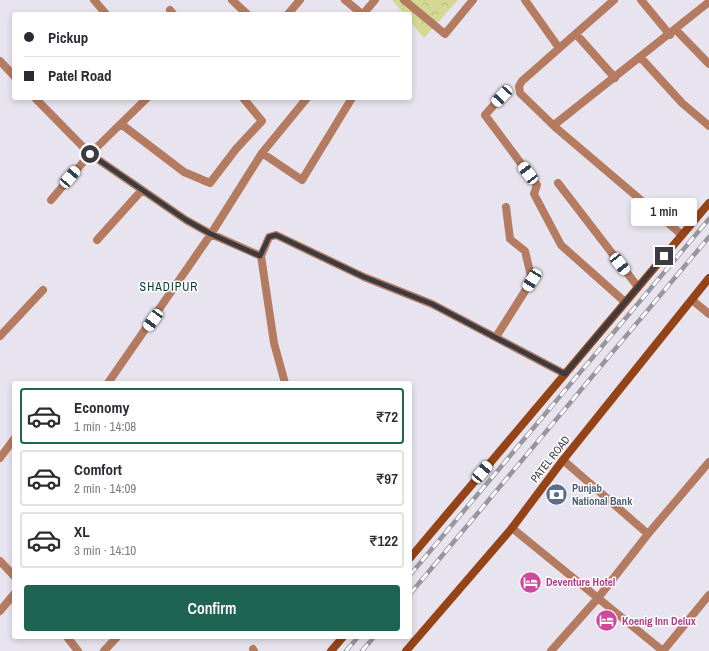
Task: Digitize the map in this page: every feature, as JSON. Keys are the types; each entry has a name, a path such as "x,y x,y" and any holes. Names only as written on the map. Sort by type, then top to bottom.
{"main road":[{"path":"412,556 709,203"},
{"name":"PATEL ROAD","path":"406,651 512,528 563,460 709,278"},
{"path":"331,651 341,639"}],"street":[{"path":"94,0 104,12"},
{"path":"232,0 245,12"},
{"path":"290,12 300,0"},
{"path":"345,0 360,12"},
{"path":"364,12 375,0"},
{"path":"404,0 445,34 473,0"},
{"path":"525,0 559,48"},
{"path":"641,0 673,32 709,64"},
{"path":"611,1 576,34 522,80 519,86 520,93 554,125 682,235"},
{"path":"554,125 641,58 709,2"},
{"path":"576,34 615,78"},
{"path":"641,58 682,103 709,126"},
{"path":"0,61 12,74"},
{"path":"502,96 485,115 537,185 534,194 560,245 626,302"},
{"path":"37,100 90,154 186,220 211,234 260,256"},
{"path":"51,200 90,154 145,100"},
{"path":"121,124 184,172 210,183 236,149 262,121 245,100"},
{"path":"109,381 211,234 262,153 305,100"},
{"path":"262,153 302,180 351,100"},
{"path":"558,183 638,287"},
{"path":"97,240 142,190"},
{"path":"496,337 532,280 525,251 510,239 506,207"},
{"path":"284,381 274,344 260,256 269,237 276,235 364,277 432,304 565,374"},
{"path":"0,336 43,290"},
{"path":"692,300 709,314"},
{"path":"0,458 12,442"},
{"path":"563,460 648,534"},
{"path":"550,651 598,598 648,534 709,462"},
{"path":"512,528 663,651 709,595"},
{"path":"0,561 12,574"},
{"path":"0,612 12,597"},
{"path":"69,639 78,651"},
{"path":"104,651 115,639"}],"green space":[{"path":"392,0 458,0 424,38 412,23 412,12 402,12"}],"railway":[{"path":"412,573 709,219"},
{"path":"412,592 709,237"},
{"path":"346,651 356,639"},
{"path":"362,651 372,639"}],"place":[{"name":"Punjab National Bank","path":"556,494"},
{"name":"Deventure Hotel","path":"530,582"},
{"name":"Koenig Inn Delux","path":"606,621"}],"district":[{"name":"SHADIPUR","path":"169,287"}],"route":[{"path":"90,154 158,199 186,220 211,234 260,256 269,237 276,235 364,277 432,304 565,374 664,256"}]}
